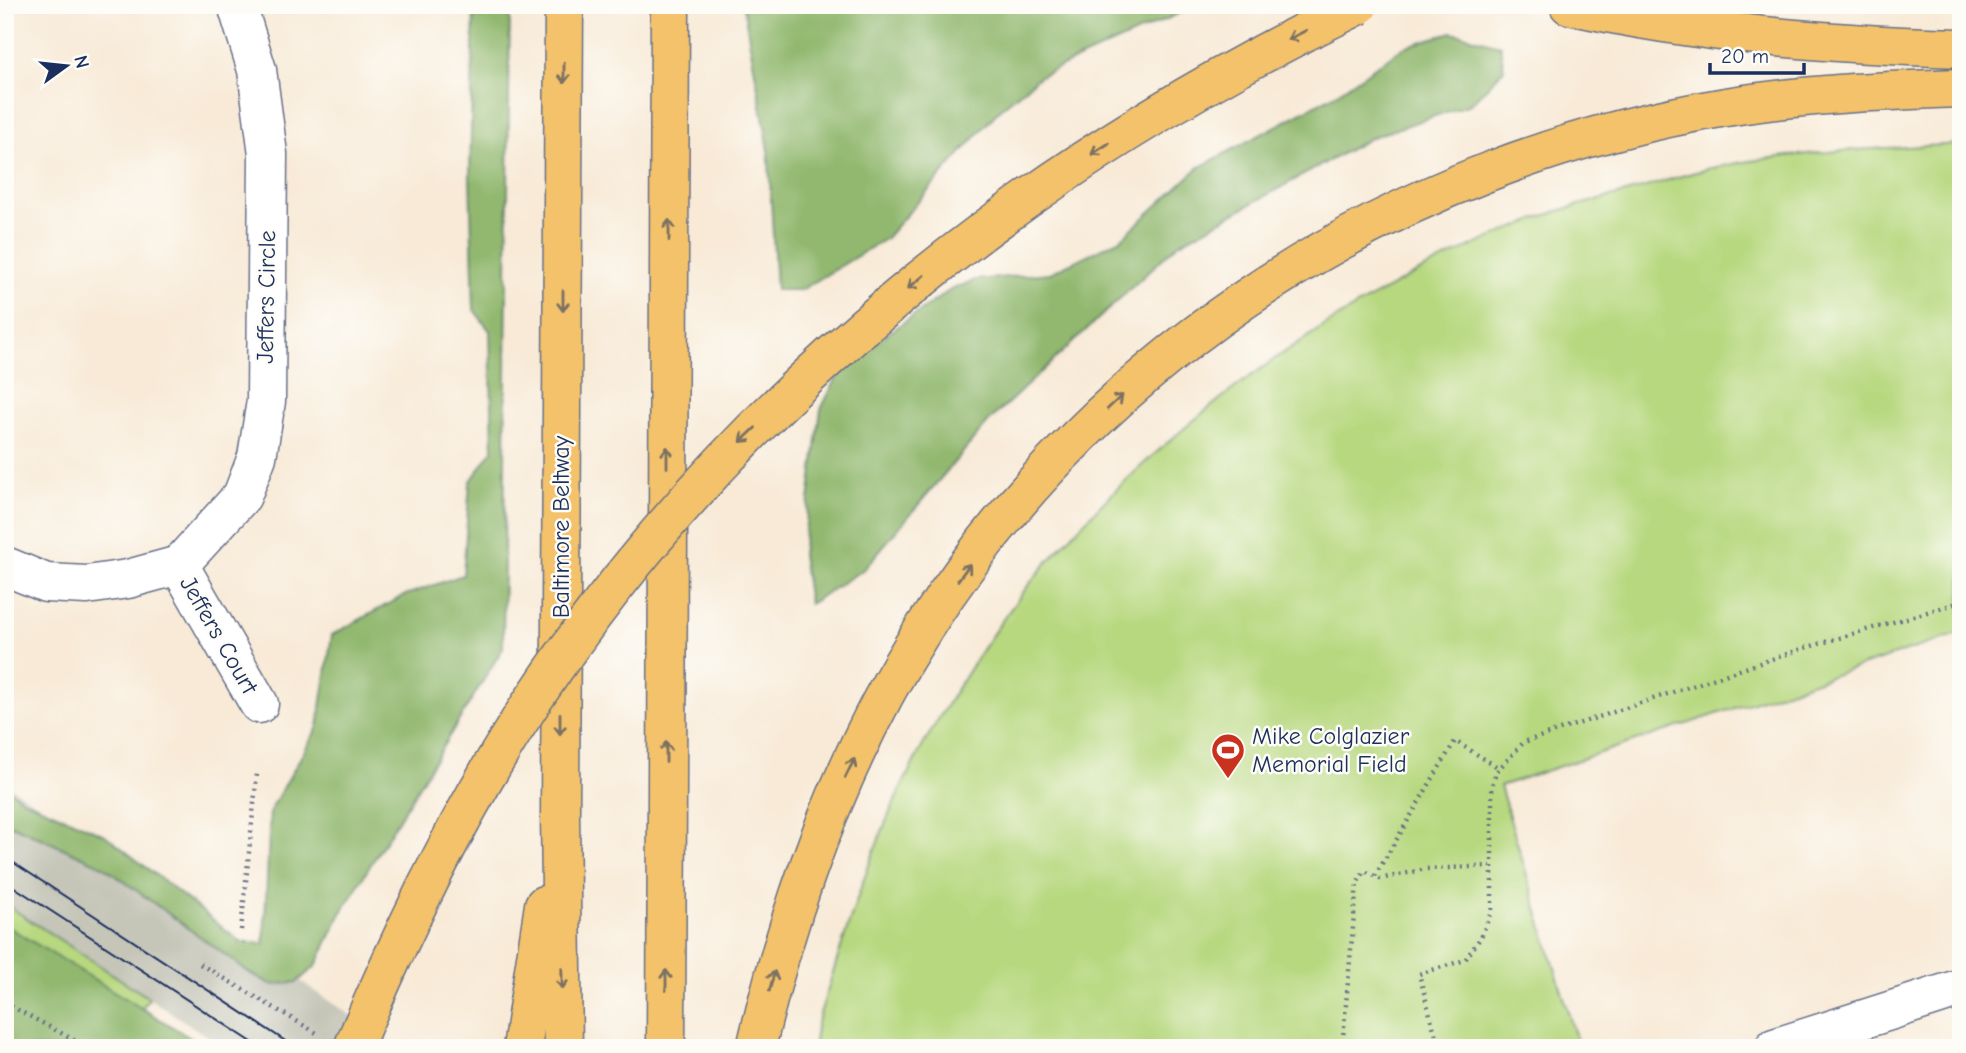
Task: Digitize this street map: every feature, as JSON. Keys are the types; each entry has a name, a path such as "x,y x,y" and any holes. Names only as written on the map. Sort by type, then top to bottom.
{"highway":[{"name":"Baltimore Beltway","path":"563,1048 560,813 564,5"},
{"path":"666,1048 670,5"},
{"path":"342,1044 467,808 535,696 627,573 732,450 845,341 955,250 1027,197 1175,102 1253,57 1359,5"},
{"path":"1569,5 1687,29 1775,39 1961,48"},
{"path":"757,1048 779,957 841,786 881,703 924,628 993,531 1046,471 1161,360 1229,309 1319,251 1392,211 1452,184 1525,158 1596,137 1727,107 1872,92 1961,88"},
{"path":"523,1034 560,813"}],"street":[{"name":"Jeffers Circle","path":"178,565 242,496 257,457 266,401 268,153 257,70 237,5"},
{"path":"5,566 46,583 87,585 128,579 178,565"},
{"name":"Jeffers Court","path":"178,565 259,704"},
{"path":"1774,1048 1961,988"}],"path":[{"path":"1439,1048 1419,974 1465,960 1481,937 1492,910 1492,786 1499,768 1524,742 1586,719 1805,648 1961,602"},
{"path":"1375,876 1455,741 1499,768"},
{"path":"241,930 257,774"},
{"path":"1342,1048 1357,883 1365,872 1380,879 1426,869 1491,866"},
{"path":"200,964 342,1044"},
{"path":"5,1003 89,1048"}],"shaded area":[{"path":"5,783 398,1048 225,1048 5,904"}],"green space":[{"path":"474,5 510,5 503,648 340,915 316,966 297,982 273,985 251,974 103,866 5,822 5,787 23,799 105,835 241,942 264,944 270,811 318,727 332,635 403,596 463,575 470,482 493,450 490,331 474,310 470,176"},
{"path":"743,5 1198,5 1040,76 1000,109 885,239 801,290 776,290 768,144"},
{"path":"1452,32 1500,45 1504,69 1471,104 1372,137 1178,244 990,420 864,569 809,604 802,554 821,409 836,379 870,346 952,289 976,280 1050,273 1121,239 1198,168 1336,94 1404,47"},
{"path":"1961,144 1961,633 1500,786 1579,1048 813,1048 817,1023 877,843 908,774 953,695 997,628 1045,565 1097,509 1153,455 1212,406 1274,359 1406,278 1476,244 1557,211 1691,173 1743,162 1836,152"},
{"path":"5,904 149,998 116,1048 5,1048"},
{"path":"5,925 207,1048 5,1048"}],"waterway":[{"path":"1871,5 1961,7"}],"tram line":[{"path":"5,857 296,1048"},
{"path":"5,881 261,1048"}],"place":[{"name":"Mike Colglazier Memorial Field","path":"1228,780"}]}
